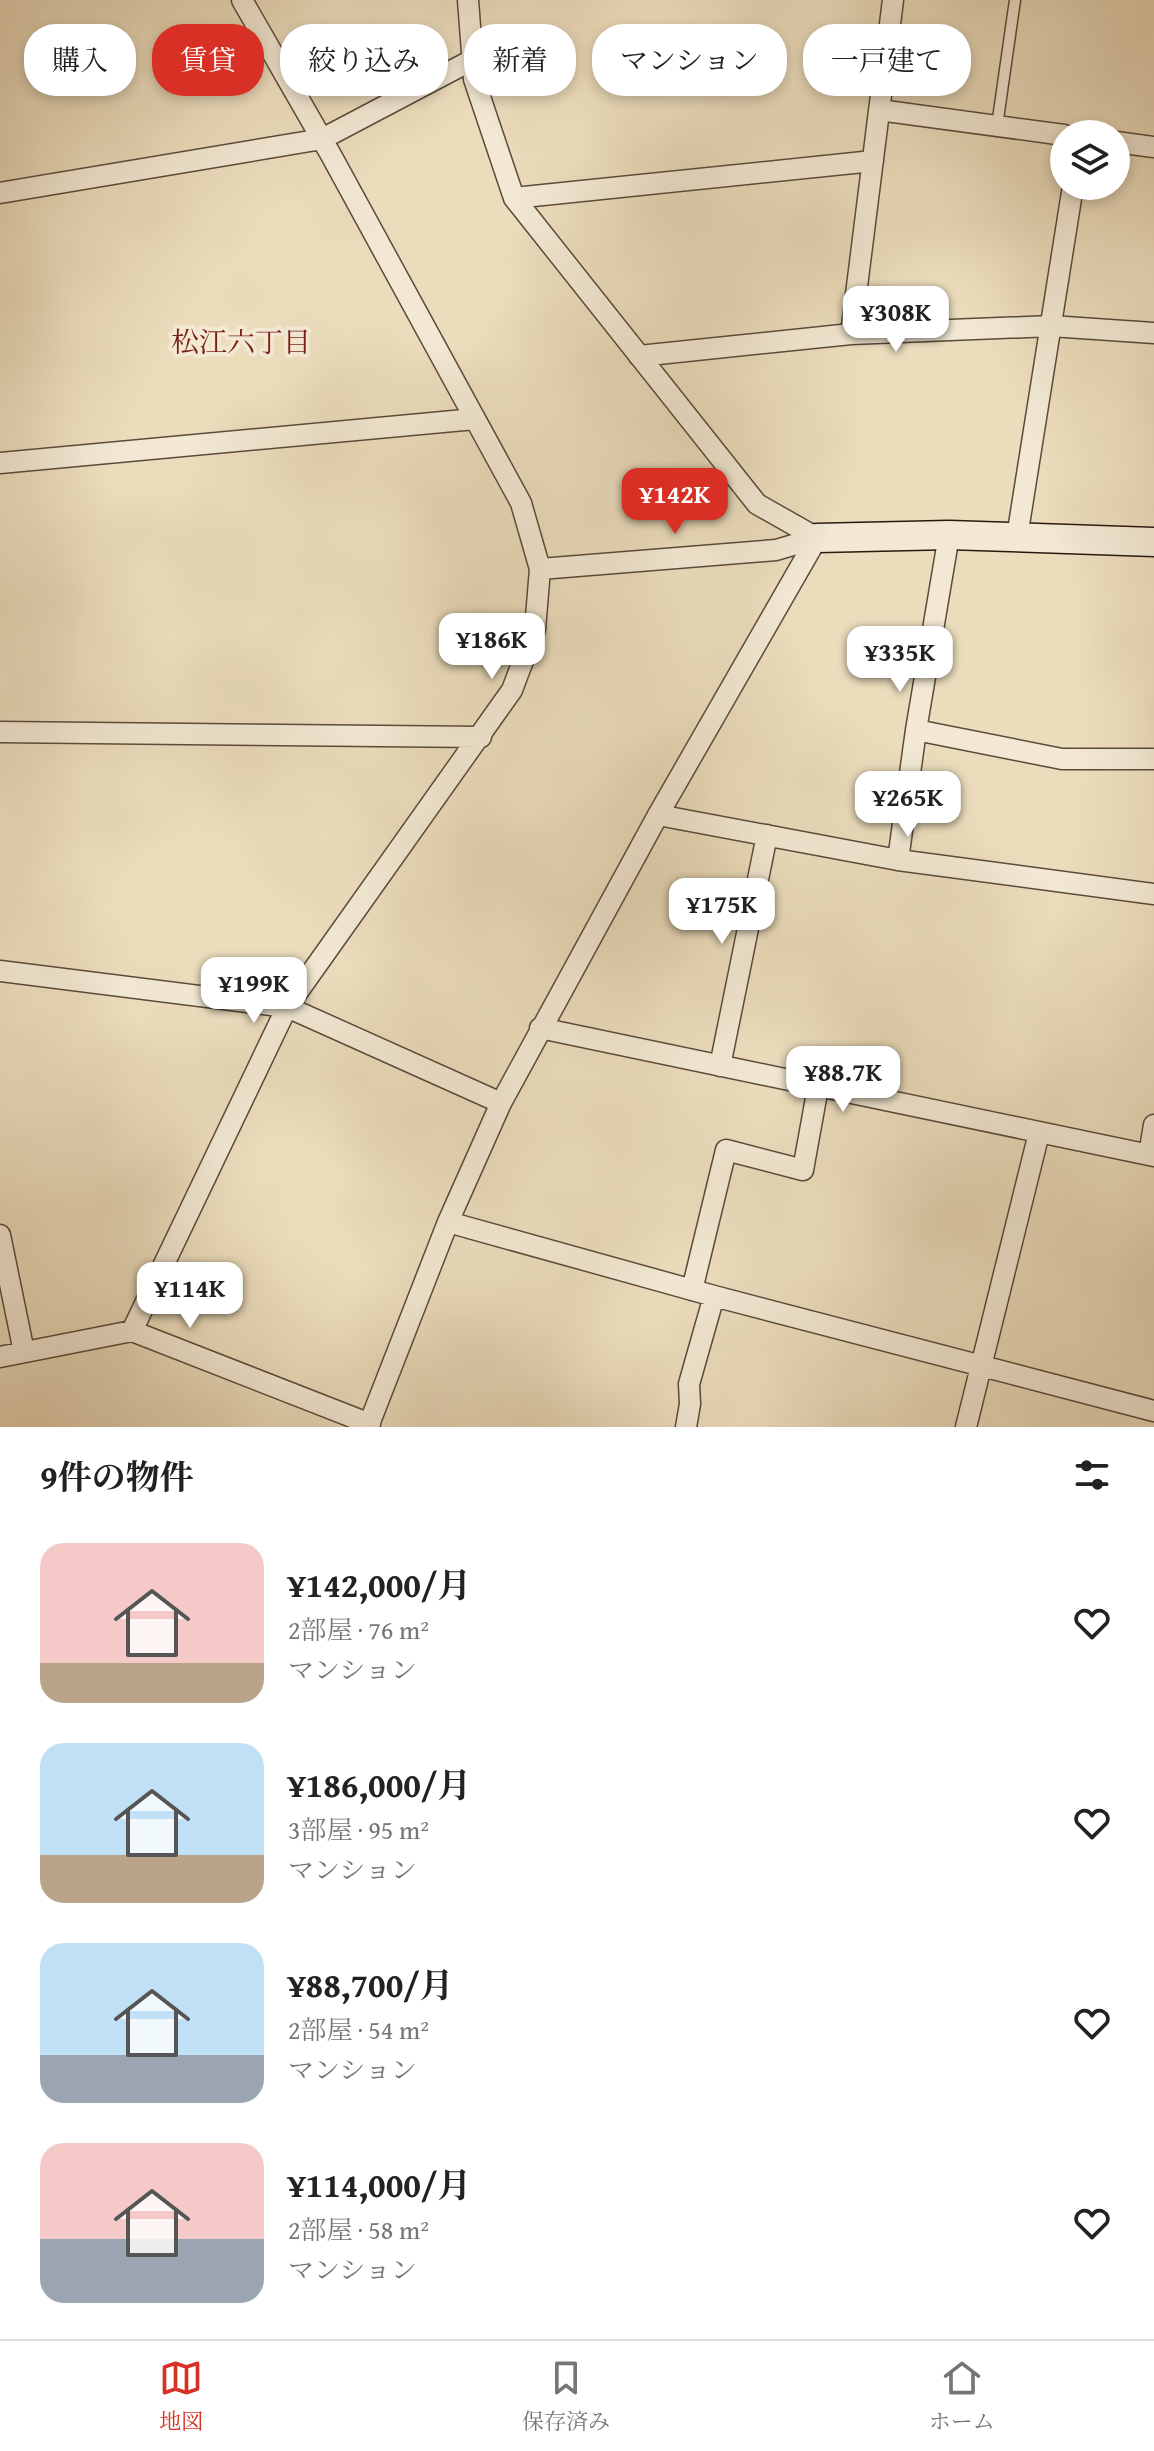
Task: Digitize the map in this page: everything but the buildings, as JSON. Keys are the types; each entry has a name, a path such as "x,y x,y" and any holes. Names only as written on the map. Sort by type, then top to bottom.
{"street":[{"path":"132,1331 287,1007 512,690 535,629 540,569 521,503 322,139 242,0"},
{"path":"468,0 470,24"},
{"path":"851,334 893,0"},
{"path":"0,193 322,139 464,64"},
{"path":"480,96 514,198 757,504 817,538"},
{"path":"879,110 1050,133"},
{"path":"1130,144 1154,147"},
{"path":"514,198 873,161"},
{"path":"1017,537 1071,200"},
{"path":"639,356 851,334 1051,326 1154,333"},
{"path":"0,463 475,419"},
{"path":"540,569 776,550 817,538 949,535 1154,542"},
{"path":"898,860 949,535"},
{"path":"0,1357 132,1331 369,1425 448,1222 501,1103 658,815 817,538"},
{"path":"916,730 1062,759 1154,759"},
{"path":"0,732 481,737"},
{"path":"658,815 898,860 1154,894"},
{"path":"720,1066 767,835"},
{"path":"0,971 287,1007 501,1103"},
{"path":"540,1028 1152,1155 1154,1125"},
{"path":"692,1290 726,1150 803,1170 818,1087"},
{"path":"966,1427 1039,1133"},
{"path":"448,1222 714,1296 1154,1411"},
{"path":"0,1235 24,1352"},
{"path":"686,1427 689,1384 714,1296"}],"lane":[{"path":"997,126 1015,0"}],"district":[{"name":"松江六丁目","path":"241,342"}]}
